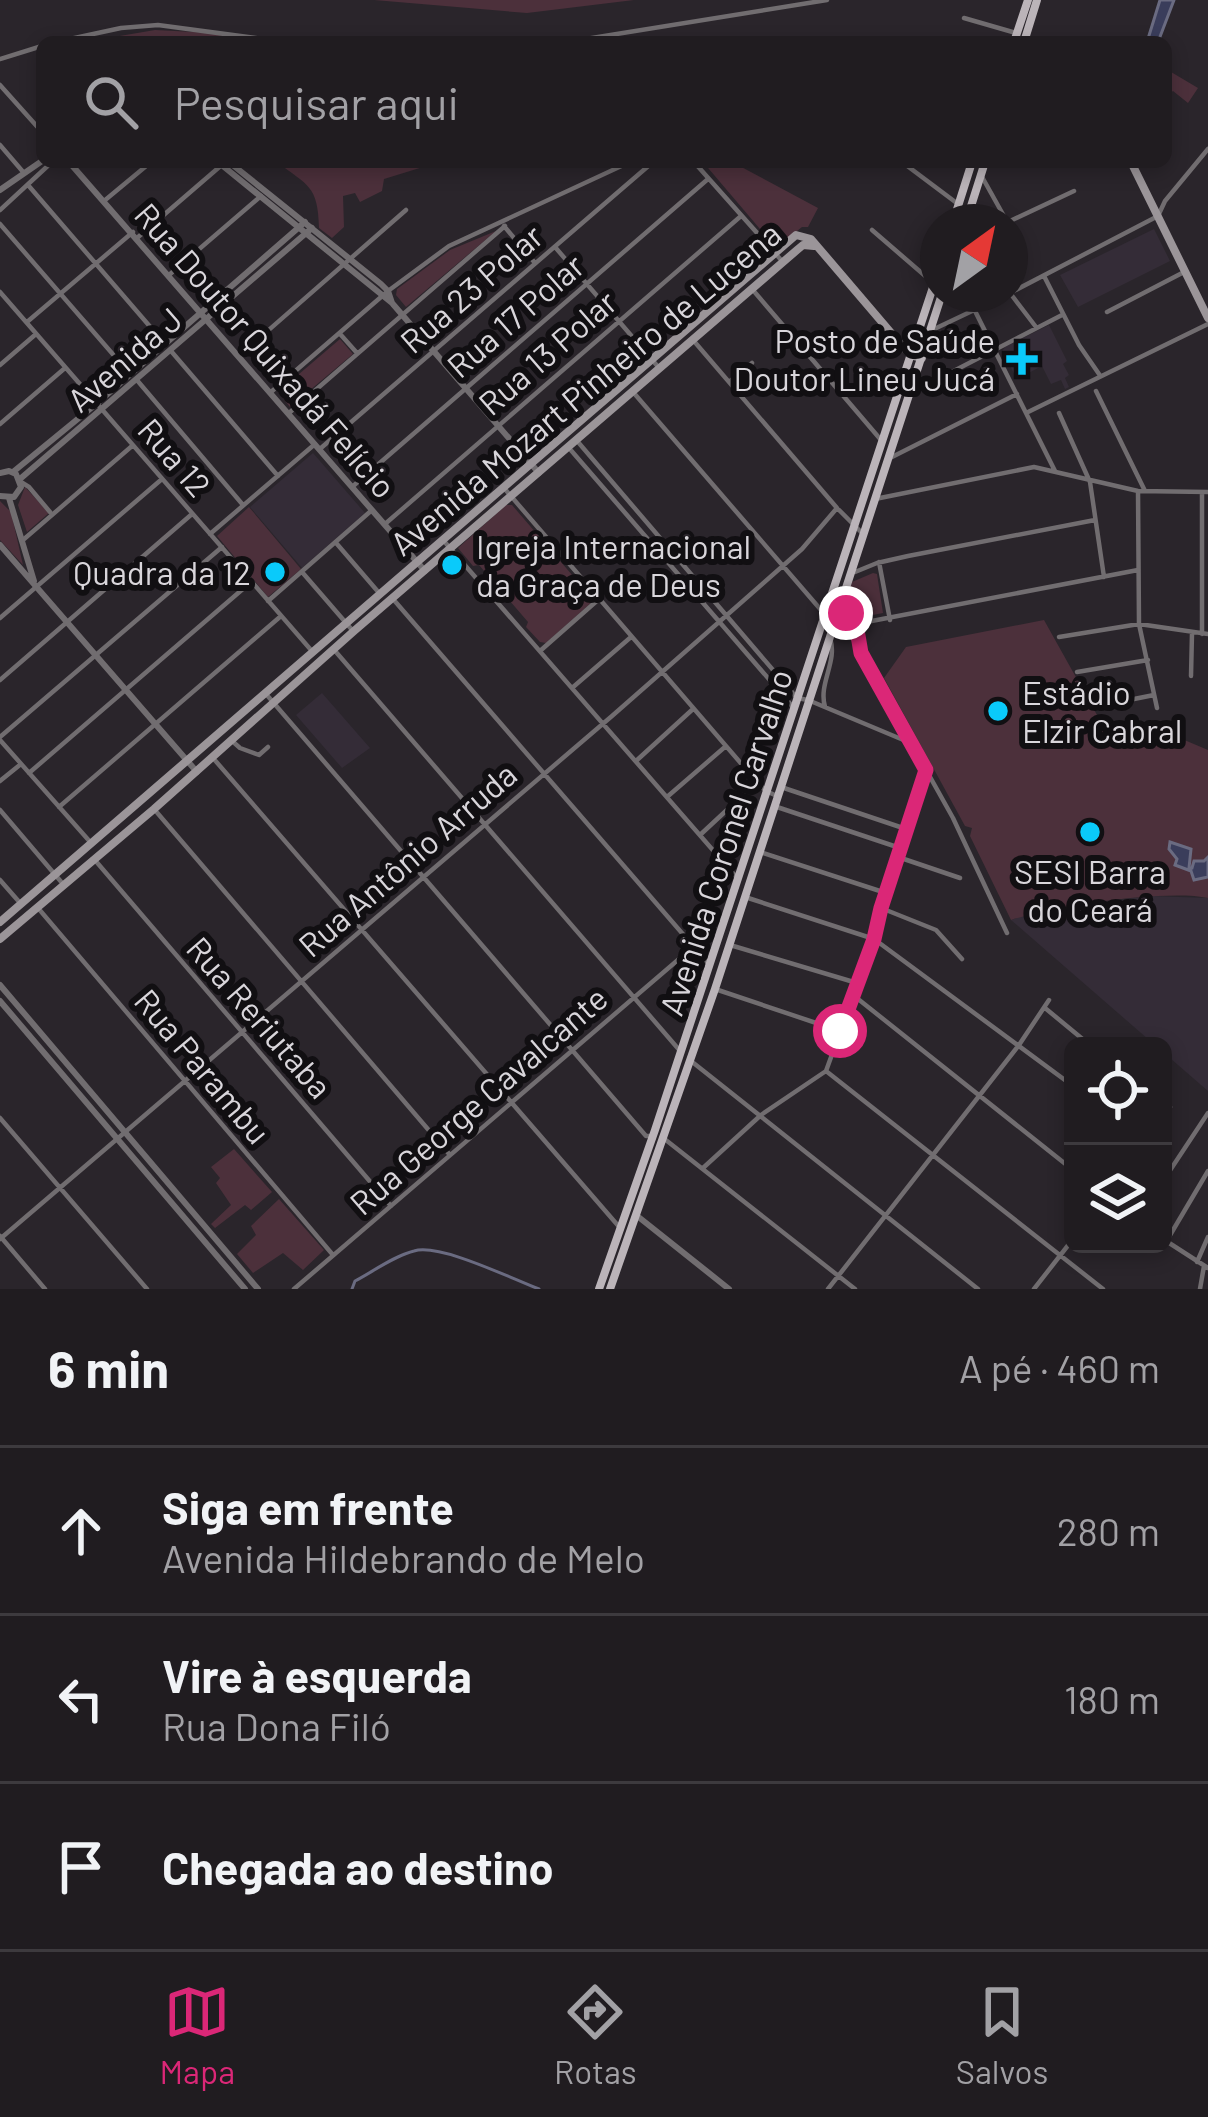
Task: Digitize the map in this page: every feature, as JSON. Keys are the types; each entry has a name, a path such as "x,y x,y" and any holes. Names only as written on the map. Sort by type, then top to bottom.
{"main road":[{"path":"1023,36 1028,0"},
{"path":"1024,36 1037,0"},
{"path":"958,204 970,168"},
{"path":"972,204 984,168"},
{"path":"1134,168 1207,316"},
{"name":"Avenida Mozart Pinheiro de Lucena","path":"0,939 232,740 314,653 393,598 443,540 774,253 796,235 811,239 820,249"},
{"name":"Avenida Mozart Pinheiro de Lucena","path":"0,922 188,761 334,649 380,594 451,549 782,262 803,245 820,249"},
{"path":"820,249 910,355 922,358"},
{"name":"Avenida Coronel Carvalho","path":"610,1289 746,897 825,614 928,312"},
{"name":"Avenida Coronel Carvalho","path":"599,1289 766,791 830,635 934,312"}],"street":[{"path":"604,36 827,0"},
{"path":"964,18 1017,36"},
{"path":"84,36 158,25 240,36"},
{"path":"0,59 36,48"},
{"path":"0,85 36,125"},
{"path":"0,145 24,173"},
{"path":"1028,284 1158,216 1208,149"},
{"path":"0,190 36,164"},
{"path":"0,210 46,168"},
{"name":"Rua Doutor Quixadá Felício","path":"75,168 421,567"},
{"path":"104,201 144,168"},
{"path":"26,322 218,168"},
{"path":"230,168 386,294 539,472"},
{"path":"271,392 449,246 618,168"},
{"name":"Rua 23 Polar","path":"210,534 433,352 646,168"},
{"path":"699,168 782,262"},
{"path":"910,168 958,204"},
{"path":"981,175 1007,221 1074,191"},
{"name":"Rua 17 Polar","path":"352,487 708,179"},
{"path":"28,185 278,476"},
{"path":"169,275 264,194"},
{"path":"239,356 406,209"},
{"name":"Rua 13 Polar","path":"385,524 741,216"},
{"path":"0,224 244,505"},
{"path":"503,225 535,263"},
{"path":"289,413 503,225"},
{"name":"Avenida J","path":"5,497 20,491 18,478 306,227"},
{"path":"872,230 920,272"},
{"path":"555,247 660,369"},
{"path":"1107,313 1186,271"},
{"path":"1044,276 1100,375"},
{"path":"752,289 881,440"},
{"name":"Rua 12","path":"0,292 3,302 26,322 314,653"},
{"path":"930,331 968,312"},
{"path":"975,312 1054,471"},
{"path":"1024,312 1036,327"},
{"path":"911,393 1062,315"},
{"path":"1027,413 1207,316"},
{"path":"0,365 36,334"},
{"path":"340,334 357,353"},
{"path":"693,340 863,534"},
{"path":"729,382 752,363"},
{"path":"0,424 65,368"},
{"path":"1096,391 1142,491 1139,624 1156,708"},
{"path":"633,392 825,614 849,632 953,818 1007,933"},
{"path":"888,459 1017,394"},
{"path":"1058,413 1090,482 1104,577"},
{"path":"22,540 133,445"},
{"path":"573,445 800,702"},
{"path":"573,445 719,621 800,702 825,707 913,745"},
{"path":"875,499 1034,467 1142,491 1205,492 1205,634 1139,624 1059,637"},
{"path":"0,472 18,478 52,514"},
{"path":"0,618 162,479"},
{"path":"504,488 766,791 901,848"},
{"path":"5,497 36,586"},
{"name":"Rua Antônio Arruda","path":"0,1238 802,549 837,508"},
{"path":"268,602 372,510"},
{"path":"0,680 192,514"},
{"path":"850,574 879,562 1095,520"},
{"path":"443,540 738,879"},
{"path":"335,542 380,594"},
{"path":"0,545 196,772"},
{"path":"92,844 0,739 222,547"},
{"path":"879,562 890,620"},
{"path":"840,603 856,624 1138,570"},
{"path":"302,572 350,627"},
{"path":"29,773 251,582"},
{"path":"393,598 710,965"},
{"path":"540,651 599,598"},
{"path":"59,807 281,616"},
{"path":"849,632 856,624"},
{"path":"856,624 861,653"},
{"path":"1191,676 1192,633"},
{"name":"Avenida Coronel Carvalho","path":"825,707 822,692 835,652 830,635"},
{"path":"572,688 632,636"},
{"path":"334,649 681,1052"},
{"path":"1077,672 1148,660"},
{"path":"1094,706 1154,695"},
{"path":"270,698 646,1136 664,1137 855,1289"},
{"path":"636,761 693,709"},
{"path":"232,740 259,755 268,747"},
{"path":"667,797 726,746"},
{"path":"212,758 619,1228 629,1233"},
{"path":"0,782 21,764"},
{"path":"703,1168 761,1115 826,1071 874,939 926,770"},
{"path":"700,835 757,782"},
{"path":"777,796 906,829"},
{"path":"154,809 450,1155"},
{"path":"0,810 63,884"},
{"path":"759,852 886,893"},
{"path":"898,856 960,878"},
{"name":"Rua Reriutaba","path":"93,858 391,1206"},
{"path":"0,880 21,904"},
{"path":"746,897 874,939 1064,1079"},
{"name":"Rua Parambu","path":"37,907 333,1256"},
{"path":"881,908 936,930 962,959"},
{"path":"729,944 857,983"},
{"name":"Rua George Cavalcante","path":"294,1289 693,947"},
{"path":"0,985 58,1063"},
{"path":"715,989 840,1031"},
{"path":"853,995 1064,1164"},
{"path":"828,1289 1049,1000"},
{"path":"0,1001 258,1289"},
{"path":"1046,1008 1080,1037"},
{"path":"690,1060 978,1289"},
{"path":"826,1071 1103,1289"},
{"path":"1172,1167 1208,1113"},
{"path":"0,1118 147,1289"},
{"path":"1172,1227 1208,1171"},
{"path":"636,1215 729,1289"},
{"path":"196,1223 245,1289"},
{"path":"1200,1289 1208,1237"},
{"path":"0,1238 45,1289"},
{"path":"1172,1245 1203,1265"},
{"path":"1034,1289 1064,1251"}],"shaded area":[{"path":"374,0 634,0 527,13"},
{"path":"155,30 229,36 120,36"},
{"path":"1172,73 1198,88 1188,103 1173,91"},
{"path":"285,168 420,168 384,179 382,191 360,202 355,193 343,196 344,227 332,238 319,228 316,203 304,182"},
{"path":"708,168 743,168 818,208 808,227 776,248"},
{"path":"1154,229 1170,261 1078,307 1060,275"},
{"path":"496,231 406,307 396,295 397,289 450,250"},
{"path":"1049,325 1067,361 1063,364 1069,387 1065,389 1061,380 1051,384 1042,366 1017,379 1002,351"},
{"path":"340,339 353,354 290,407 278,392"},
{"path":"313,453 365,513 302,568 250,507"},
{"path":"25,487 49,513 27,532 18,505"},
{"path":"0,501 11,512 23,565 0,540"},
{"path":"506,505 512,505 591,597 591,603 546,643 526,627 528,622 479,565 473,566 458,548"},
{"path":"249,507 301,569 268,597 217,536"},
{"path":"877,574 883,613 853,619 845,602 852,582"},
{"path":"1044,620 1116,749 1182,739 1208,750 1208,898 1110,900 1011,920 970,836 972,828 965,826 884,678 906,647"},
{"path":"322,693 370,748 342,768 296,715"},
{"path":"1151,896 1208,898 1208,1091 1172,1060 1172,1037 1146,1037 1011,920 1034,912"},
{"path":"234,1149 272,1192 251,1210 245,1205 215,1228 211,1224 231,1205 211,1167"},
{"path":"279,1199 324,1250 303,1270 283,1253 253,1273 237,1254 256,1235 251,1226"}],"water":[{"path":"1160,0 1174,0 1160,36 1149,36"},
{"path":"1170,842 1191,849 1189,868 1208,857 1208,877 1194,880 1191,871 1175,865"}],"waterway":[{"path":"352,1289 355,1281 392,1260 426,1250 458,1257 539,1289"}],"place":[{"name":"Posto de Saúde Doutor Lineu Jucá","path":"1022,359"},
{"name":"Igreja Internacional da Graça de Deus","path":"452,565"},
{"name":"Quadra da 12","path":"275,572"},
{"name":"Estádio Elzir Cabral","path":"998,711"},
{"name":"SESI Barra do Ceará","path":"1090,832"}],"route":[{"path":"840,1031 926,770 861,653 856,624 846,613"}]}
